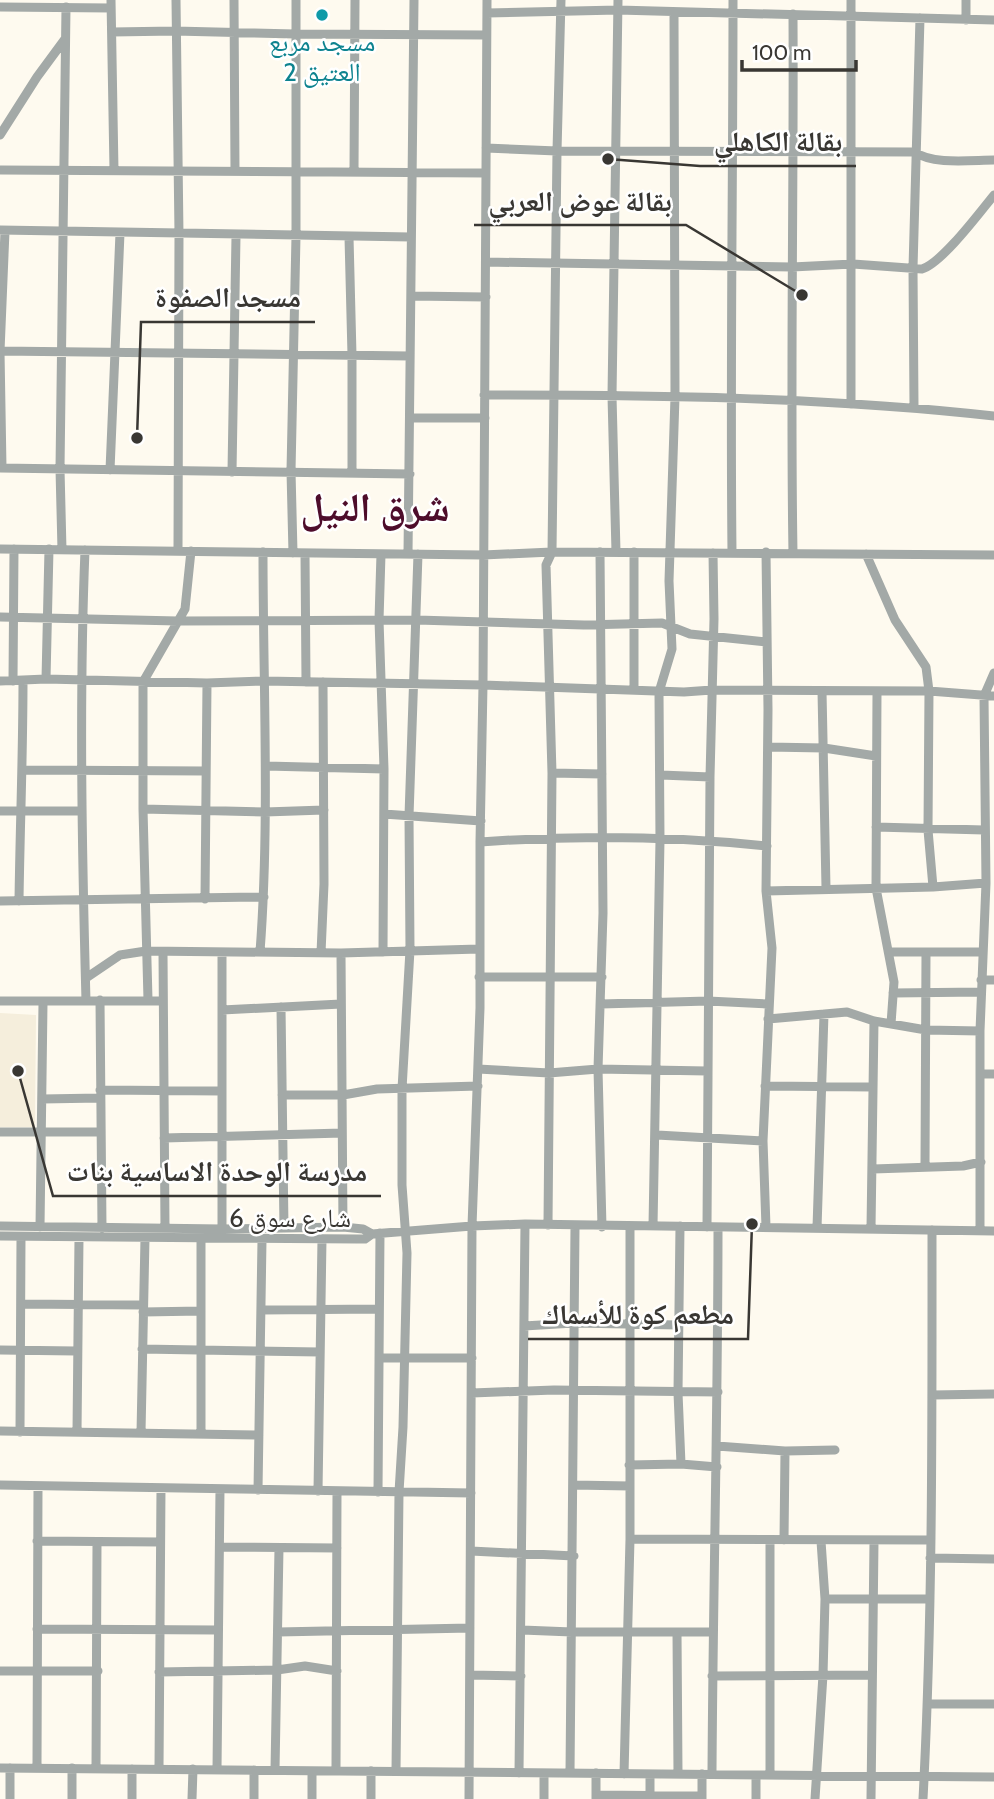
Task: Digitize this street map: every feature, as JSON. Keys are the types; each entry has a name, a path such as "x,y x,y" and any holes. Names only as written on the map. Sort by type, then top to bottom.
{"street":[{"path":"176,0 179,234 178,551"},
{"path":"234,0 235,170"},
{"path":"293,552 296,0"},
{"path":"354,171 355,0"},
{"path":"396,1771 399,1492 407,1232 402,1185 402,1089 410,950 409,816 417,620 410,474 414,0"},
{"path":"469,1799 472,1226 478,1086 483,685 487,0"},
{"path":"548,1225 548,975 552,773 546,565 552,551 561,0"},
{"path":"732,553 730,397 734,150 733,0"},
{"path":"851,0 851,404"},
{"path":"966,0 966,20"},
{"path":"0,7 111,4 114,170"},
{"path":"487,13 561,11 618,5 674,13 994,20"},
{"path":"616,552 612,396 618,5"},
{"path":"62,550 60,469 66,7"},
{"path":"653,1226 657,1135 659,692 663,672 672,652 670,552 675,397 674,13"},
{"path":"793,14 790,399 793,553"},
{"path":"914,407 913,268 920,19"},
{"path":"112,32 486,35"},
{"path":"0,135 66,38"},
{"path":"486,148 557,151 915,152 922,158 994,160"},
{"path":"0,170 486,173"},
{"path":"486,262 615,262 792,267 853,264 922,269 932,264 994,195"},
{"path":"410,474 1,468 0,351 3,230 411,237"},
{"path":"110,470 120,233"},
{"path":"232,471 236,236"},
{"path":"349,237 352,473"},
{"path":"411,296 486,297"},
{"path":"0,351 410,356"},
{"path":"484,395 790,399 914,407 994,416"},
{"path":"411,418 485,418"},
{"path":"0,549 483,555 552,551 994,555"},
{"path":"14,549 13,617 23,770 19,901"},
{"path":"46,679 49,549"},
{"path":"85,550 82,619 82,811 86,1001"},
{"path":"148,1000 143,682 187,603 191,551"},
{"path":"260,952 264,897 266,766 263,552"},
{"path":"600,552 603,837 598,1069 602,1227"},
{"path":"634,552 634,690"},
{"path":"707,1227 713,552"},
{"path":"766,552 766,891 772,948 763,1141 766,1227"},
{"path":"305,553 306,682"},
{"path":"381,554 379,620 384,769 383,951"},
{"path":"866,554 895,620 924,664 929,691 928,830 933,887"},
{"path":"0,617 671,625 690,634 767,642"},
{"path":"980,1230 979,1031 989,845 984,830 989,696 994,673"},
{"path":"0,681 264,681 602,688 659,692 929,691 989,696"},
{"path":"321,953 323,682"},
{"path":"205,899 207,683"},
{"path":"822,691 826,888"},
{"path":"877,692 876,888 890,952 893,993 891,1024"},
{"path":"768,747 824,748 876,756"},
{"path":"266,766 384,769"},
{"path":"23,770 206,771"},
{"path":"552,773 602,774"},
{"path":"660,775 710,777"},
{"path":"143,809 265,812 324,810"},
{"path":"0,811 82,811"},
{"path":"384,814 481,821"},
{"path":"876,827 984,830"},
{"path":"480,842 550,837 603,837 711,840 767,846"},
{"path":"766,891 986,883"},
{"path":"0,901 264,897"},
{"path":"86,978 120,955 146,951 341,953 479,949"},
{"path":"163,952 164,1228"},
{"path":"222,952 222,1229"},
{"path":"890,952 982,952"},
{"path":"925,1167 926,952"},
{"path":"341,953 343,1227"},
{"path":"479,977 602,976"},
{"path":"981,980 994,980"},
{"path":"893,993 981,992"},
{"path":"100,1000 102,1228"},
{"path":"0,1001 163,1001"},
{"path":"601,1004 708,1001 768,1004"},
{"path":"40,1227 43,1003"},
{"path":"222,1010 341,1004"},
{"path":"281,1007 284,1228"},
{"path":"768,1019 847,1012 874,1021 926,1030 979,1031"},
{"path":"817,1228 824,1014"},
{"path":"871,1228 874,1021"},
{"path":"478,1069 549,1073 598,1069 707,1071"},
{"path":"980,1074 994,1074"},
{"path":"282,1095 343,1095 377,1089 478,1086"},
{"path":"765,1086 873,1087"},
{"path":"42,1099 164,1090 222,1091"},
{"path":"0,1132 101,1132"},
{"path":"164,1138 342,1133"},
{"path":"657,1135 763,1141"},
{"path":"873,1169 963,1166 981,1162"},
{"path":"519,1773 525,1224"},
{"path":"378,1492 379,1309 376,1233 525,1224 575,1227 994,1231"},
{"name":"شارع سوق 6","path":"0,1226 222,1229 343,1227 376,1233"},
{"path":"624,1773 630,1539 630,1226"},
{"path":"680,1226 678,1393 681,1464"},
{"path":"570,1773 575,1227"},
{"path":"596,1773 596,1797 702,1797 707,1774 712,1676 717,1467 718,1227"},
{"path":"923,1799 931,1540 932,1230"},
{"name":"شارع سوق 6","path":"0,1236 262,1240 365,1238 376,1233"},
{"path":"20,1432 22,1237"},
{"path":"77,1432 79,1238"},
{"path":"141,1433 145,1238"},
{"path":"201,1239 201,1434"},
{"path":"317,1491 321,1239"},
{"path":"258,1490 262,1240"},
{"path":"21,1304 78,1304 201,1311"},
{"path":"261,1310 379,1309"},
{"path":"524,1326 574,1323 679,1325"},
{"path":"142,1349 320,1352"},
{"path":"0,1350 76,1351"},
{"path":"379,1357 472,1358"},
{"path":"472,1393 522,1390 718,1392"},
{"path":"932,1395 994,1394"},
{"path":"0,1431 259,1435"},
{"path":"717,1446 785,1451 835,1450"},
{"path":"784,1541 785,1451"},
{"path":"629,1465 681,1464 717,1467"},
{"path":"0,1485 471,1493"},
{"path":"573,1485 630,1486"},
{"path":"37,1768 38,1486"},
{"path":"159,1769 161,1488"},
{"path":"217,1770 220,1489"},
{"path":"336,1771 337,1491"},
{"path":"630,1539 931,1540"},
{"path":"770,1540 770,1775"},
{"path":"37,1541 160,1542"},
{"path":"815,1799 825,1599 821,1541"},
{"path":"871,1799 874,1541"},
{"path":"96,1769 97,1542"},
{"path":"219,1547 337,1548"},
{"path":"275,1770 279,1548"},
{"path":"471,1551 574,1556"},
{"path":"930,1558 994,1559"},
{"path":"825,1599 930,1599"},
{"path":"278,1632 470,1628"},
{"path":"37,1629 218,1630"},
{"path":"522,1630 712,1632"},
{"path":"677,1632 678,1774"},
{"path":"159,1672 277,1670 305,1666 337,1671"},
{"path":"0,1671 97,1671"},
{"path":"470,1675 521,1676"},
{"path":"712,1676 872,1675"},
{"path":"928,1704 994,1704"},
{"path":"10,1799 5,1768 994,1777"},
{"path":"72,1768 72,1799"},
{"path":"132,1769 132,1799"},
{"path":"192,1799 193,1769"},
{"path":"254,1770 254,1799"},
{"path":"312,1771 312,1799"},
{"path":"371,1771 371,1799"},
{"path":"544,1773 544,1799"},
{"path":"650,1774 650,1797"},
{"path":"756,1775 756,1799"}],"shaded area":[{"path":"0,1013 36,1015 35,1127 0,1127"}],"place":[{"name":"مسجد مربع 2 العتيق","path":"322,15"},
{"name":"بقالة الكاهلي","path":"608,159"},
{"name":"بقالة عوض العربي","path":"802,295"},
{"name":"مسجد الصفوة","path":"137,438"},
{"name":"مدرسة الوحدة الاساسية بنات","path":"18,1071"},
{"name":"مطعم كوة للأسماك","path":"752,1224"}],"district":[{"name":"شرق النيل","path":"375,506"}]}
